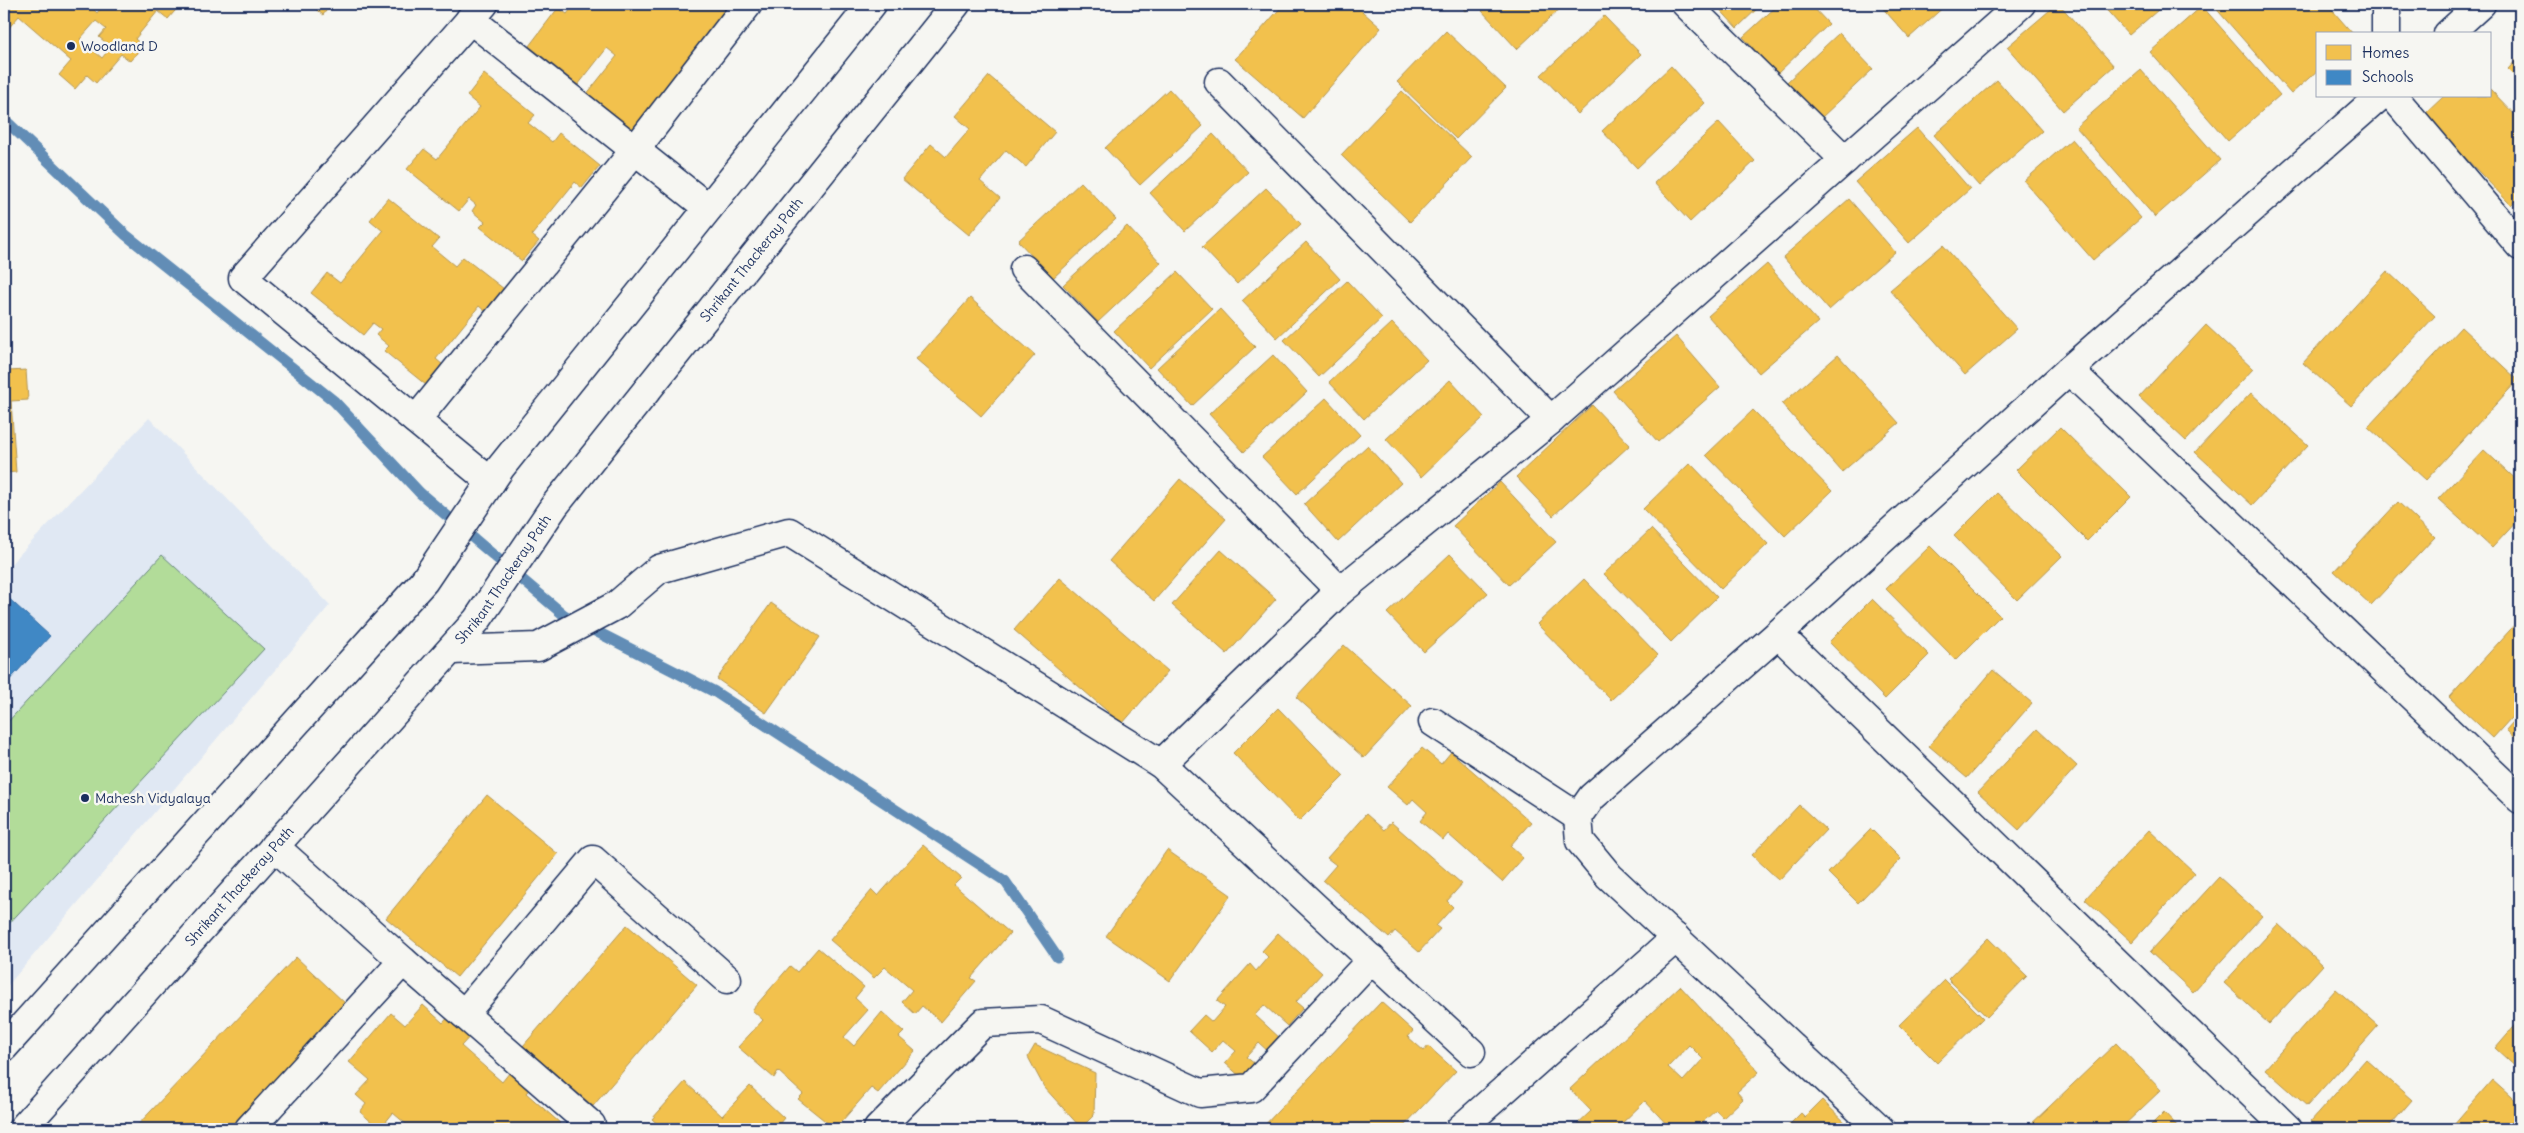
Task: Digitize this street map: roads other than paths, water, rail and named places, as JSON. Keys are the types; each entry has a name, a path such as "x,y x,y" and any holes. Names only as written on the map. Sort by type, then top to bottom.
{"street":[{"path":"416,420 635,150 748,4"},
{"path":"4,1047 424,581 491,482 872,4"},
{"name":"Shrikant Thackeray Path","path":"22,1129 477,620 554,505 956,4"},
{"path":"1686,4 1845,160"},
{"path":"1162,764 1340,591 1551,420 2021,4"},
{"path":"2386,4 2386,32"},
{"path":"2450,32 2480,4"},
{"path":"491,482 243,278 477,12 635,150 708,208"},
{"path":"1219,82 1551,420"},
{"path":"1880,1129 1609,876 1580,841 1578,817 1592,797 1778,634 2069,370 2378,98"},
{"path":"2395,98 2520,246"},
{"path":"1024,269 1340,591"},
{"path":"2069,370 2520,798"},
{"path":"451,650 538,647 618,605 659,569 789,532 1162,764 1470,1052"},
{"path":"1778,634 2288,1129"},
{"path":"1433,722 1578,817"},
{"path":"274,846 591,1125"},
{"path":"464,1014 593,860 727,979"},
{"path":"1460,1129 1676,938"},
{"path":"878,1129 983,1023 1041,1020 1200,1093 1251,1088 1372,959"},
{"path":"249,1129 403,961"}],"waterway":[{"path":"4,119 126,235 334,401 420,493 564,615 715,692 1005,881 1057,957"}],"place":[{"name":"Woodland D","path":"71,46"},
{"name":"Mahesh Vidyalaya","path":"85,798"}]}
